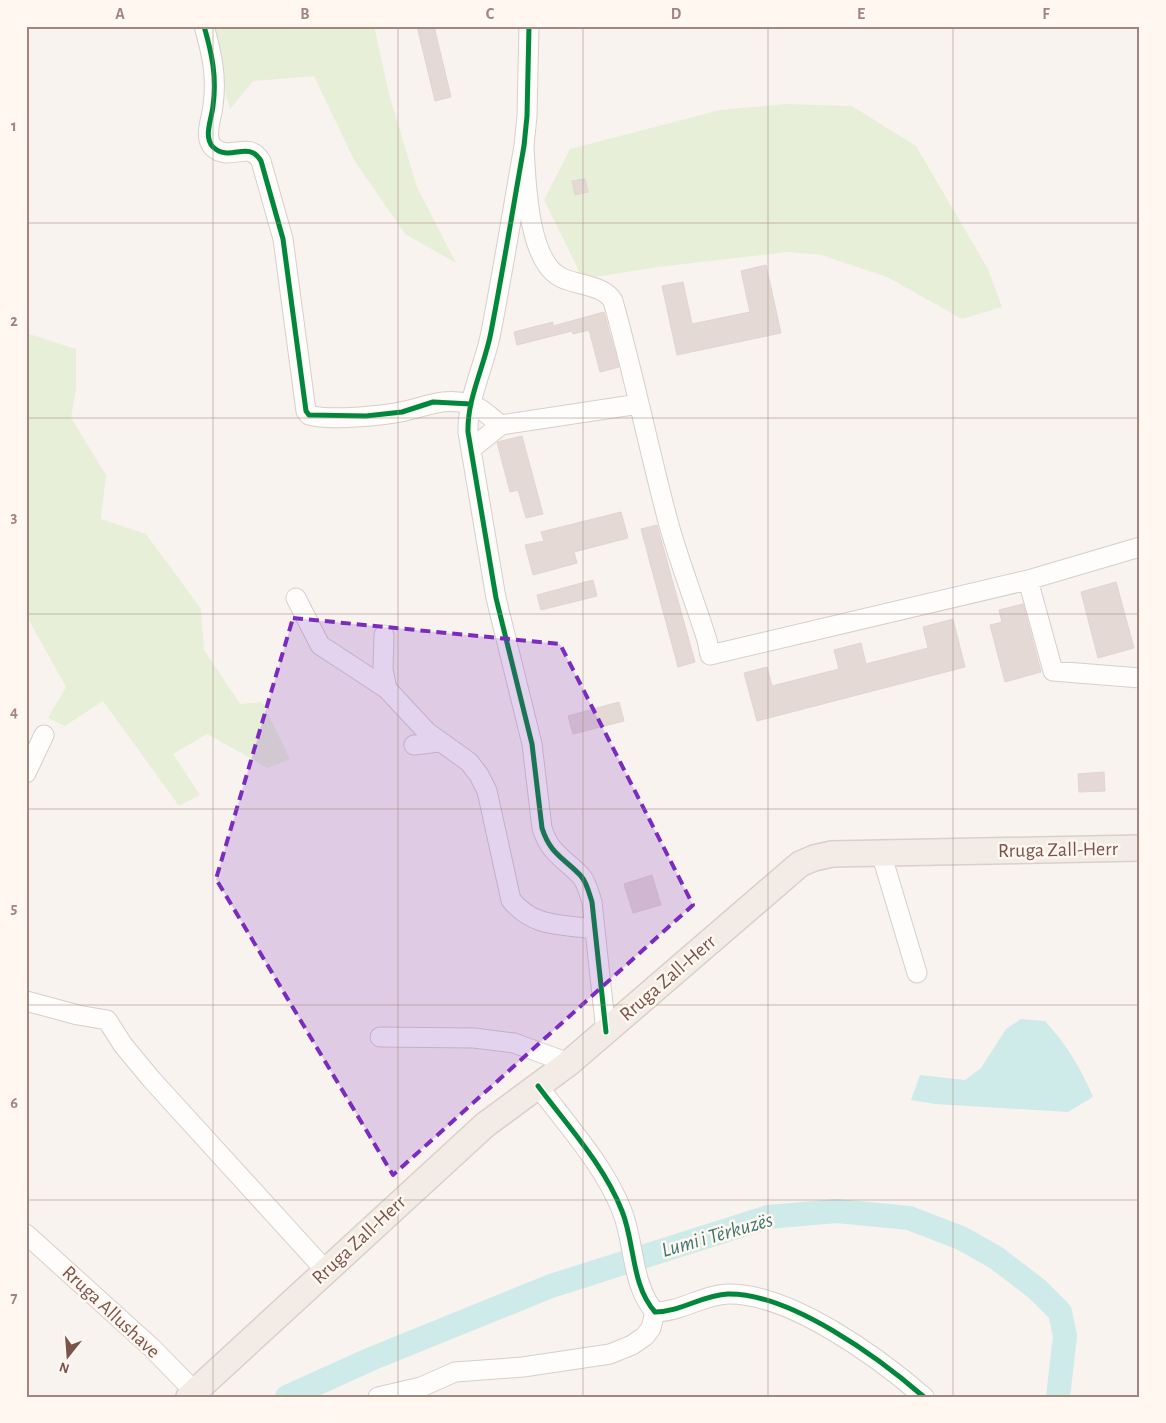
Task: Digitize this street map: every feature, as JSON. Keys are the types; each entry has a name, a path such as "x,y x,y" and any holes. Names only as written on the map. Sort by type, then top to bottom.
{"main road":[{"name":"Rruga Zall-Herr","path":"192,1394 485,1125 569,1063 800,864 814,858 832,854 1140,848"}],"street":[{"path":"204,26 215,66 216,80 208,139 213,147 221,152 230,153 251,150 257,153 261,161 283,239 306,411 309,415 366,416 402,412 433,402 471,404 501,425"},
{"path":"529,26 527,116 524,146 491,333 468,419 471,449 496,598 532,744 542,828 546,841 554,853 581,876 588,888 606,1032"},
{"path":"524,146 532,229 548,268 561,278 594,288 610,297 633,371 639,404 670,528 707,640 710,655 1028,580 1140,547"},
{"path":"471,449 501,425 639,404"},
{"path":"1028,580 1053,671 1140,678"},
{"path":"296,598 320,645 387,689 438,742 469,762 479,775 487,791 511,900 519,910 530,918 544,923 594,929"},
{"path":"384,635 383,670 387,689"},
{"path":"26,773 44,736"},
{"path":"414,745 438,742"},
{"path":"881,853 917,973"},
{"path":"26,1001 78,1016 107,1020 123,1045 152,1080 326,1271"},
{"path":"380,1037 474,1038 514,1042 569,1063"},
{"path":"538,1086 614,1193 623,1212 640,1284 649,1305 655,1312"},
{"name":"Rruga Allushave","path":"26,1234 132,1330 192,1394"},
{"path":"655,1312 672,1311 709,1296 748,1295 770,1300 806,1316 854,1345 902,1378 924,1397"},
{"path":"378,1397 421,1387 455,1372 524,1367 610,1354 632,1345 646,1336 651,1328 655,1312"}],"highlighted area":[{"path":"293,618 560,644 693,905 393,1175 216,879"}],"green space":[{"path":"206,26 374,26 389,94 417,187 456,263 405,234 354,160 314,76 253,81 230,109"},
{"path":"787,104 852,106 916,146 988,269 1002,307 962,319 887,277 821,255 788,252 658,267 583,279 544,200 570,149 720,110"},
{"path":"26,333 76,349 76,389 71,418 106,475 101,519 146,534 201,609 204,650 240,704 262,702 290,759 268,768 207,734 173,754 200,795 179,806 103,701 65,726 48,718 66,687 26,615"}],"water":[{"path":"1021,1019 1045,1021 1060,1038 1072,1057 1093,1097 1068,1112 935,1104 911,1100 920,1075 965,1080 981,1068 1006,1029"}],"building":[{"path":"417,26 434,26 451,97 435,101"},
{"path":"585,179 588,192 575,195 572,181"},
{"path":"766,265 781,333 677,355 662,286 683,282 692,324 750,312 741,271"},
{"path":"604,312 619,367 600,372 589,330 573,334 572,331 517,345 514,332 553,322 553,326"},
{"path":"522,436 543,514 526,518 518,490 510,492 497,442"},
{"path":"621,512 628,538 574,552 577,563 533,575 525,545 544,541 541,532"},
{"path":"657,525 695,662 678,667 641,529"},
{"path":"593,580 597,596 541,610 537,595"},
{"path":"1116,582 1134,648 1098,658 1081,592"},
{"path":"1023,604 1041,672 1005,682 990,625 1002,622 999,610"},
{"path":"953,619 965,667 757,721 744,673 767,667 772,686 839,669 834,650 861,643 866,664 928,648 923,627"},
{"path":"619,702 624,721 573,734 568,716"},
{"path":"1104,772 1105,791 1079,792 1078,774"},
{"path":"652,875 661,905 633,913 624,884"}],"waterway":[{"name":"Lumi i Tërkuzës","path":"287,1397 371,1359 551,1286 768,1217 837,1211 909,1218 961,1238 995,1257 1037,1289 1060,1312 1065,1336 1058,1397"}],"cycle path":[{"path":"204,26 214,75 214,95 208,133 210,143 219,151 226,153 250,152 261,161 283,239 306,411 309,415 366,416 402,412 433,402 471,404"},
{"path":"529,26 527,116 524,146 491,332 470,407 468,432 496,598 532,744 542,828 553,850 581,876 589,892 592,902 606,1032"},
{"path":"538,1086 584,1146 614,1194 626,1223 637,1277 647,1301 655,1312 674,1309 709,1297 728,1294 752,1296 778,1304 832,1330 883,1364 924,1397"}]}
